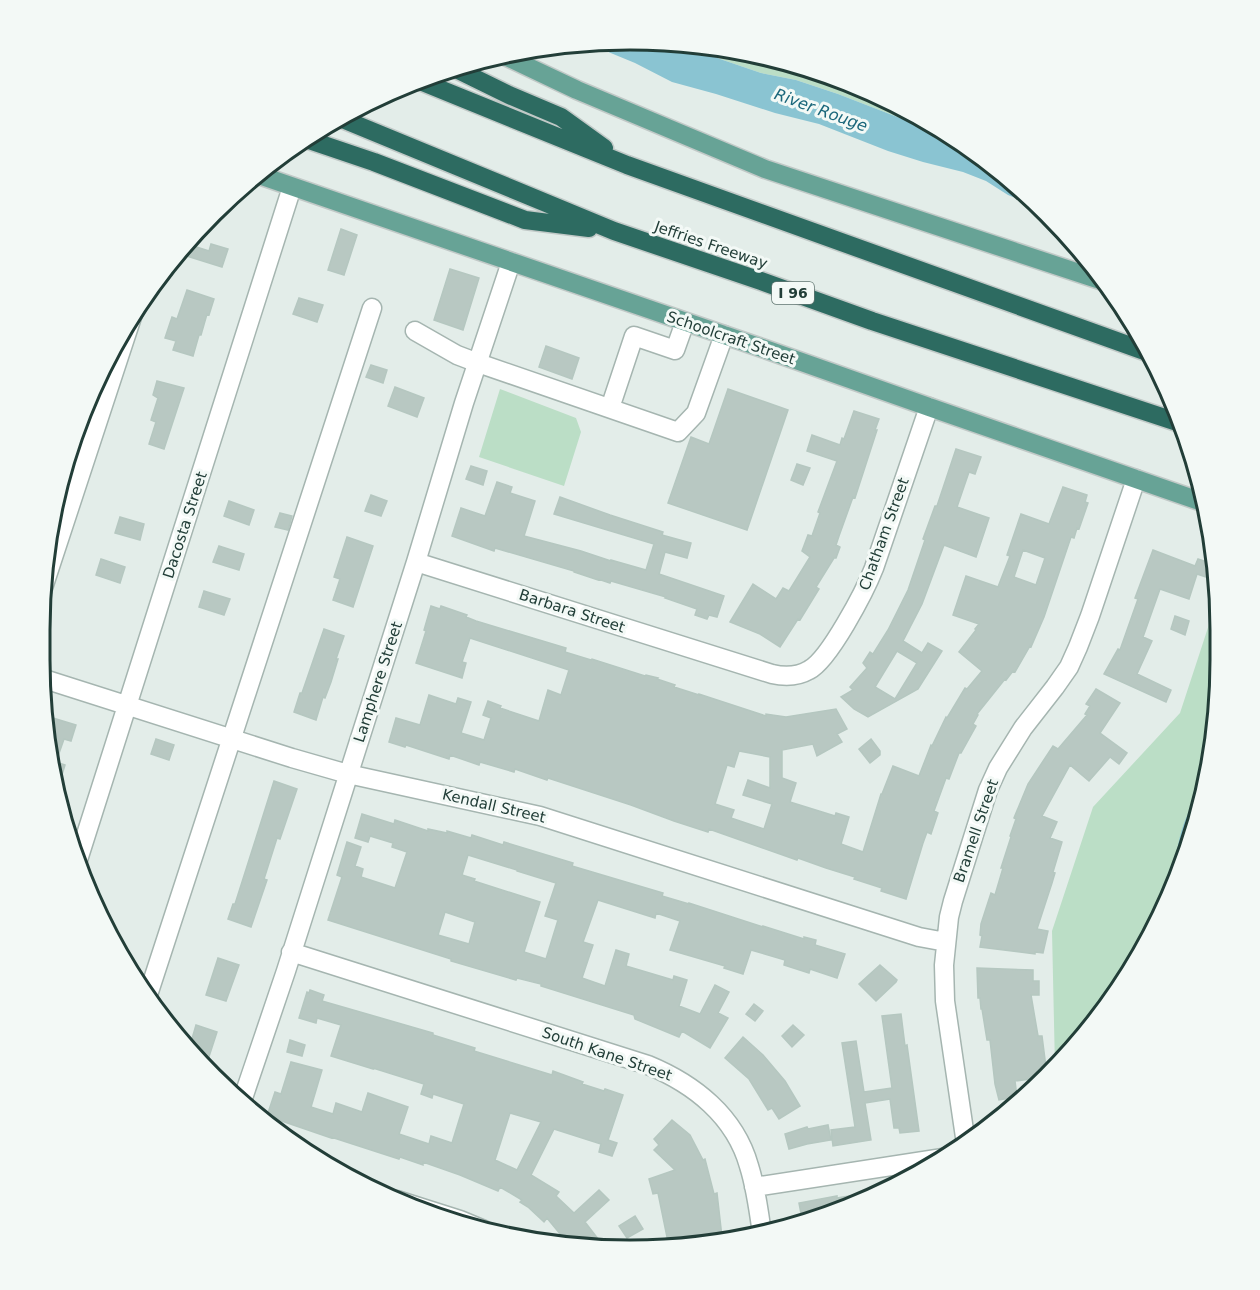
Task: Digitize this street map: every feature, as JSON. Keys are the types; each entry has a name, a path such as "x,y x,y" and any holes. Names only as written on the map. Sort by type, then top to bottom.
{"highway":[{"path":"465,73 561,117 627,165"},
{"path":"430,85 627,165 1138,349"},
{"name":"Jeffries Freeway","path":"350,121 614,231 872,321 1171,420"},
{"path":"315,142 374,162 525,220 614,231"}],"main road":[{"path":"516,61 577,90 765,169 1091,277"},
{"name":"Schoolcraft Street","path":"266,178 724,334 928,408 1195,500"}],"street":[{"name":"Dacosta Street","path":"81,850 292,187"},
{"name":"Lamphere Street","path":"244,1094 416,562 444,465 511,262"},
{"path":"150,988 372,308"},
{"path":"610,408 634,336 675,350 685,322"},
{"path":"415,332 457,355 478,363 678,432 696,413 724,334"},
{"path":"54,555 121,352"},
{"name":"Chatham Street","path":"728,660 785,676 798,675 810,670 822,659 866,588 928,408"},
{"name":"Bramell Street","path":"965,1134 945,1001 944,965 953,901 988,790 998,768 1023,728 1056,687 1078,648 1136,479"},
{"name":"Barbara Street","path":"416,562 728,660"},
{"name":"Kendall Street","path":"51,681 348,774 540,816 919,937 946,942"},
{"name":"South Kane Street","path":"291,952 648,1065 687,1084 702,1095 726,1120 745,1153 750,1167 761,1225"},
{"path":"754,1187 923,1161"}],"green space":[{"path":"711,55 780,69 817,80 887,109 912,123 796,80 761,73"},
{"path":"500,389 576,418 581,432 564,486 479,457"},
{"path":"1210,622 1206,736 1191,810 1180,847 1151,917 1133,950 1091,1013 1055,1055 1052,931 1093,807 1180,713"}],"water":[{"name":"River Rouge","path":"605,51 706,54 761,73 796,80 838,94 920,127 953,147 1018,199 986,181 963,172 888,151 819,124 672,82"},
{"path":"1192,807 1176,857 1180,836"}],"building":[{"path":"341,229 357,235 344,275 328,270"},
{"path":"211,244 228,249 222,267 187,256 195,246 209,251"},
{"path":"450,269 479,278 463,330 434,320"},
{"path":"187,290 214,299 193,356 173,350 176,341 165,338 172,317 177,319"},
{"path":"299,298 323,305 317,322 293,314"},
{"path":"546,346 579,358 572,379 539,367"},
{"path":"371,365 387,370 383,383 366,377"},
{"path":"157,381 184,388 164,449 149,444 156,422 151,420 158,398 153,395"},
{"path":"395,387 424,398 417,417 388,406"},
{"path":"728,389 788,410 747,530 668,503 691,437 709,444"},
{"path":"854,411 879,419 875,430 877,430 855,498 853,497 836,545 840,547 836,558 816,587 819,589 800,620 798,619 780,647 760,634 730,622 753,584 776,599 783,588 789,591 810,557 802,551 808,535 812,536 820,513 818,512 837,461 807,451 812,435 840,445"},
{"path":"956,449 981,457 975,474 969,472 957,507 989,518 976,557 944,545 922,604 903,641 922,653 928,643 942,651 918,689 868,717 854,709 841,697 853,690 850,687 867,668 863,663 870,652 873,654 888,630 908,590 925,540 923,539 935,506 937,506","holes":["897,651 917,663 895,699 875,687"]},
{"path":"797,464 810,468 803,485 791,480"},
{"path":"471,466 487,471 483,485 466,479"},
{"path":"497,482 512,487 510,493 535,501 524,536 646,570 654,544 554,514 560,497 663,532 662,535 691,543 687,558 665,552 659,574 724,596 717,617 709,615 707,619 695,615 697,609 666,597 611,581 610,583 598,580 495,548 494,551 452,536 461,508 485,516"},
{"path":"1063,487 1087,495 1085,502 1088,503 1079,529 1077,528 1074,538 1071,537 1044,617 1031,647 1015,672 1013,671 1005,679 977,714 973,724 976,726 959,753 949,779 946,778 934,811 938,813 931,834 927,832 906,899 881,891 882,888 854,879 855,877 798,858 797,860 709,829 708,832 548,778 547,780 515,769 514,772 480,762 479,765 450,755 449,759 389,742 396,718 420,725 429,695 456,704 458,698 471,702 461,733 484,740 491,718 483,715 488,701 501,706 500,708 539,721 548,690 561,695 569,670 470,638 462,662 466,663 462,678 416,663 431,606 440,609 441,606 467,615 466,617 476,621 566,648 565,652 658,678 675,685 674,687 766,716 766,714 786,717 836,709 847,729 837,734 842,742 817,756 813,744 782,750 782,778 796,783 790,802 835,816 836,813 849,817 841,844 863,852 881,794 893,766 919,776 931,745 946,717 965,688 967,689 982,671 959,652 979,624 953,615 966,576 998,587 1010,556 1007,555 1021,514 1049,524","holes":["1023,550 1045,558 1036,585 1014,577","739,751 770,757 770,788 748,780 743,795 772,804 764,829 731,818 734,810 715,804 727,765 734,767"]},
{"path":"371,495 387,501 381,516 365,511"},
{"path":"229,501 254,510 249,525 224,516"},
{"path":"280,513 292,516 288,530 275,527"},
{"path":"120,517 144,524 140,540 115,533"},
{"path":"347,537 373,546 353,607 333,600 340,579 334,577"},
{"path":"219,546 244,554 239,570 213,562"},
{"path":"1153,550 1195,566 1198,559 1207,562 1206,577 1197,574 1189,599 1160,589 1143,637 1152,641 1137,674 1171,690 1166,702 1104,674 1118,649 1120,650 1138,599 1135,598"},
{"path":"101,559 125,567 120,583 96,575"},
{"path":"204,591 230,599 224,615 199,607"},
{"path":"1175,616 1189,621 1185,635 1171,629"},
{"path":"324,629 344,636 331,682 325,698 323,697 316,720 294,712"},
{"path":"1096,689 1120,703 1100,733 1127,753 1119,764 1110,757 1089,781 1070,765 1042,816 1057,822 1050,838 1062,842 1053,872 1055,873 1037,929 1048,931 1043,953 980,947 981,924 991,893 995,895 1016,819 1014,818 1028,784 1053,746 1058,749 1087,715 1085,714 1090,706 1086,704"},
{"path":"53,719 76,725 71,741 64,739 58,757 54,736"},
{"path":"156,739 174,745 169,760 151,754"},
{"path":"871,739 880,751 880,755 870,763 859,749"},
{"path":"59,763 65,765 62,776"},
{"path":"274,781 297,789 280,839 277,838 264,879 267,880 251,927 228,919 233,904 235,904"},
{"path":"362,814 394,824 395,820 428,831 428,829 447,833 447,831 471,838 472,835 503,845 504,842 573,863 572,866 663,893 662,896 804,939 804,937 816,940 815,945 845,954 837,978 810,969 809,973 784,965 785,960 751,950 743,974 724,968 725,966 670,950 680,921 656,913 655,918 598,900 583,942 593,945 582,978 605,986 616,950 629,954 626,966 673,980 674,976 687,980 679,1006 700,1014 715,985 729,992 718,1013 728,1018 710,1048 682,1031 679,1037 635,1019 634,1015 541,986 541,984 517,978 516,980 451,961 451,959 328,920 342,877 337,875 347,842 361,847 355,866 363,869 361,877 395,888 407,852 392,847 393,843 370,836 368,842 355,838","holes":["468,855 556,883 545,916 558,920 546,959 524,952 540,902 462,875","445,912 475,922 469,944 438,935"]},
{"path":"218,958 239,965 226,1001 206,995"},
{"path":"880,965 897,980 876,1001 859,984"},
{"path":"977,968 1033,970 1033,981 1039,981 1039,995 1031,995 1038,1036 1042,1036 1046,1064 1031,1079 1015,1081 1016,1093 1010,1098 999,1100 990,1040 987,1040 980,998 978,998"},
{"path":"310,990 324,995 322,1001 433,1033 433,1035 475,1048 474,1051 552,1075 553,1071 583,1082 582,1084 623,1095 608,1140 617,1143 612,1156 599,1152 601,1144 554,1129 531,1175 559,1192 556,1196 574,1213 599,1190 609,1200 585,1222 598,1239 562,1237 547,1218 544,1222 520,1202 522,1200 500,1187 498,1191 423,1162 423,1165 400,1157 399,1159 331,1138 274,1118 268,1113 275,1092 281,1094 291,1062 322,1070 311,1107 333,1114 336,1103 362,1112 368,1093 408,1107 399,1134 429,1144 431,1136 452,1143 464,1104 433,1094 432,1098 421,1094 424,1084 331,1056 341,1025 317,1018 316,1023 299,1018 307,992 309,993","holes":["510,1113 541,1122 517,1170 495,1160"]},
{"path":"754,1004 763,1011 755,1021 746,1014"},
{"path":"901,1014 919,1131 900,1133 899,1128 894,1128 890,1099 865,1103 871,1140 833,1146 831,1130 855,1127 842,1043 856,1041 864,1092 892,1088 882,1016"},
{"path":"196,1025 217,1032 209,1058 192,1040"},
{"path":"793,1025 804,1035 792,1047 782,1036"},
{"path":"743,1037 763,1055 785,1081 800,1106 779,1119 772,1108 768,1110 749,1079 725,1058"},
{"path":"290,1040 305,1045 302,1056 287,1052"},
{"path":"672,1120 690,1135 703,1160 705,1159 714,1194 717,1193 722,1233 667,1239 658,1193 653,1194 649,1179 675,1170 654,1150 659,1145 654,1139"},
{"path":"828,1125 831,1140 789,1149 785,1134 807,1127 808,1129"},
{"path":"854,1195 801,1215 799,1203 837,1196 837,1198"},
{"path":"635,1216 643,1229 627,1238 619,1226"}]}
